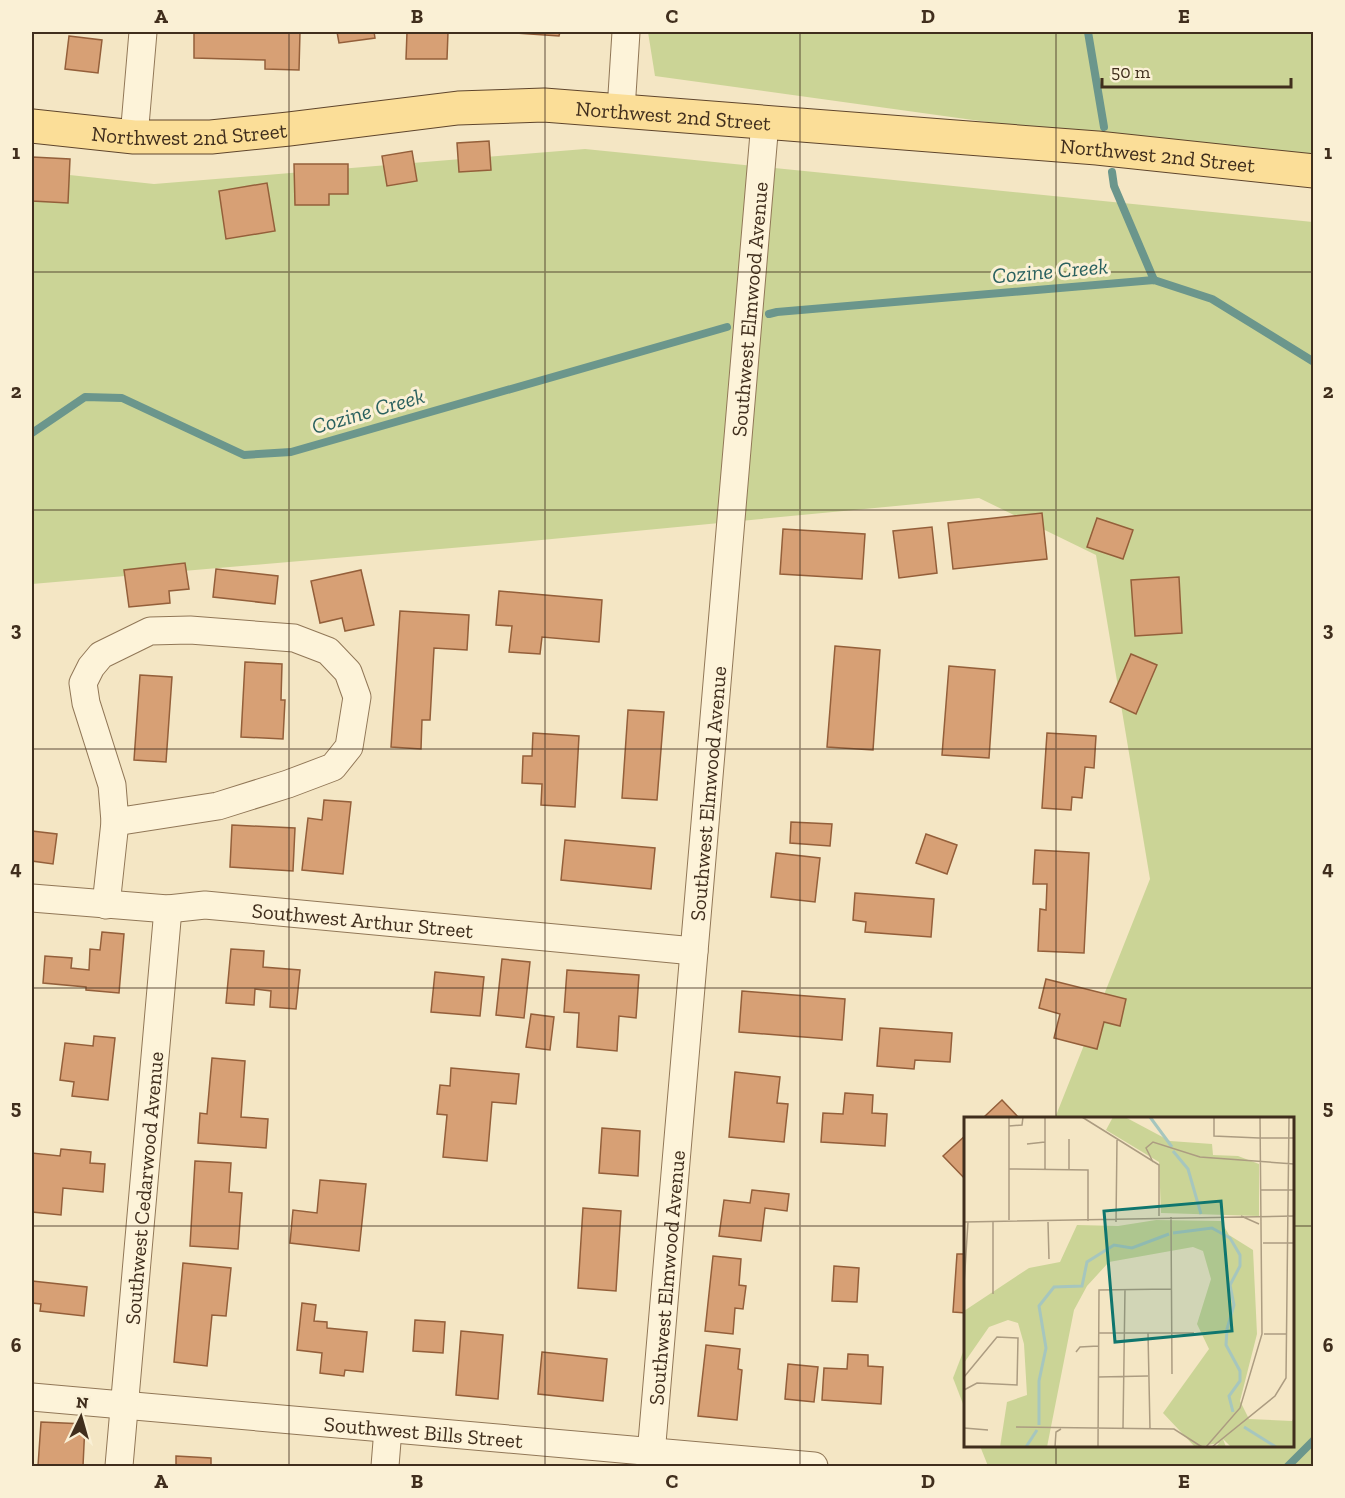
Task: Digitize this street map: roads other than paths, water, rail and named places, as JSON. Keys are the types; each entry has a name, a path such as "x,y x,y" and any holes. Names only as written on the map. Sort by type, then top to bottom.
{"main road":[{"name":"Northwest 2nd Street","path":"32,126 134,137 212,137 458,108 543,105 1097,148 1314,171"}],"street":[{"path":"134,137 143,32"},
{"path":"621,110 626,32"},
{"name":"Southwest Elmwood Avenue","path":"651,1459 765,122"},
{"path":"106,905 115,822 112,785 86,703 83,683 91,667 101,656 150,631 202,631 294,638 328,651 348,672 357,697 349,747 333,767 218,806 115,822"},
{"name":"Southwest Arthur Street","path":"32,898 168,909 205,905 694,951"},
{"name":"Southwest Cedarwood Avenue","path":"119,1467 168,909"},
{"name":"Southwest Bills Street","path":"32,1397 388,1429 651,1459 814,1467"},
{"path":"385,1467 388,1429"}],"waterway":[{"path":"1088,32 1104,127"},
{"path":"1112,172 1114,186 1154,280"},
{"name":"Cozine Creek","path":"769,314 1154,280 1212,299 1314,362"},
{"name":"Cozine Creek","path":"32,433 85,397 122,398 244,455 291,452 727,327"},
{"name":"Cozine Creek","path":"1288,1466 1314,1440"}]}
